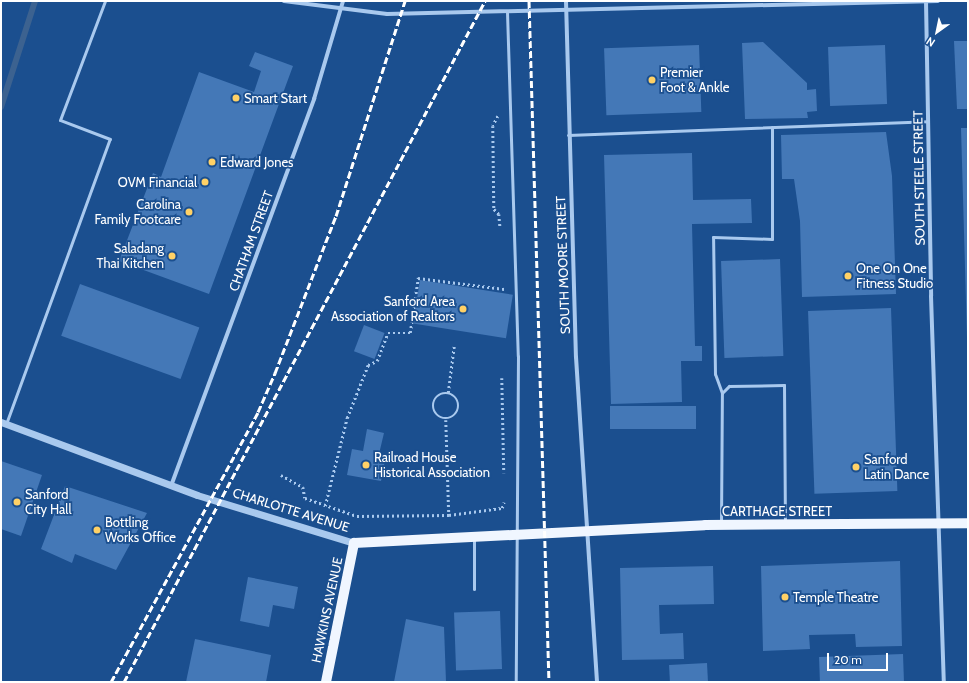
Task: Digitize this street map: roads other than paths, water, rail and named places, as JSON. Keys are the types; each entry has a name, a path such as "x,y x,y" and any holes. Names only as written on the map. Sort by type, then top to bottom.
{"main road":[{"name":"CARTHAGE STREET","path":"586,529 721,525 968,523"},
{"name":"CHARLOTTE AVENUE","path":"354,543 586,529"},
{"name":"HAWKINS AVENUE","path":"326,682 354,543"}],"street":[{"path":"284,1 370,14 938,1"},
{"name":"CHATHAM STREET","path":"171,486 314,99 343,1"},
{"name":"SOUTH MOORE STREET","path":"566,1 568,135 586,529 596,682"},
{"name":"SOUTH STEELE STREET","path":"926,1 931,296 941,523 944,682"},
{"name":"CHARLOTTE AVENUE","path":"4,423 171,486 354,543"}],"lane":[{"path":"4,423 110,139 60,120 105,1"},
{"path":"507,12 518,356 518,533 514,588 516,682"},
{"path":"568,135 928,121"},
{"path":"721,525 722,393 715,374 713,237 772,239 772,128"},
{"path":"722,393 729,386 784,385 785,524"},
{"path":"474,536 474,589"}],"waterway":[{"path":"1,107 35,1"}],"railway":[{"path":"111,682 258,412 275,373 336,216 405,1"},
{"path":"124,682 485,1"},
{"path":"529,1 549,682"}],"place":[{"name":"Premier Foot & Ankle","path":"652,80"},
{"name":"Smart Start","path":"236,98"},
{"name":"Edward Jones","path":"212,162"},
{"name":"OVM Financial","path":"205,182"},
{"name":"Carolina Family Footcare","path":"189,212"},
{"name":"Saladang Thai Kitchen","path":"172,256"},
{"name":"One On One Fitness Studio","path":"848,276"},
{"name":"Sanford Area Association of Realtors","path":"463,309"},
{"name":"Railroad House Historical Association","path":"366,465"},
{"name":"Sanford Latin Dance","path":"856,467"},
{"name":"Sanford City Hall","path":"17,502"},
{"name":"Bottling Works Office","path":"97,530"},
{"name":"Temple Theatre","path":"785,597"}]}
